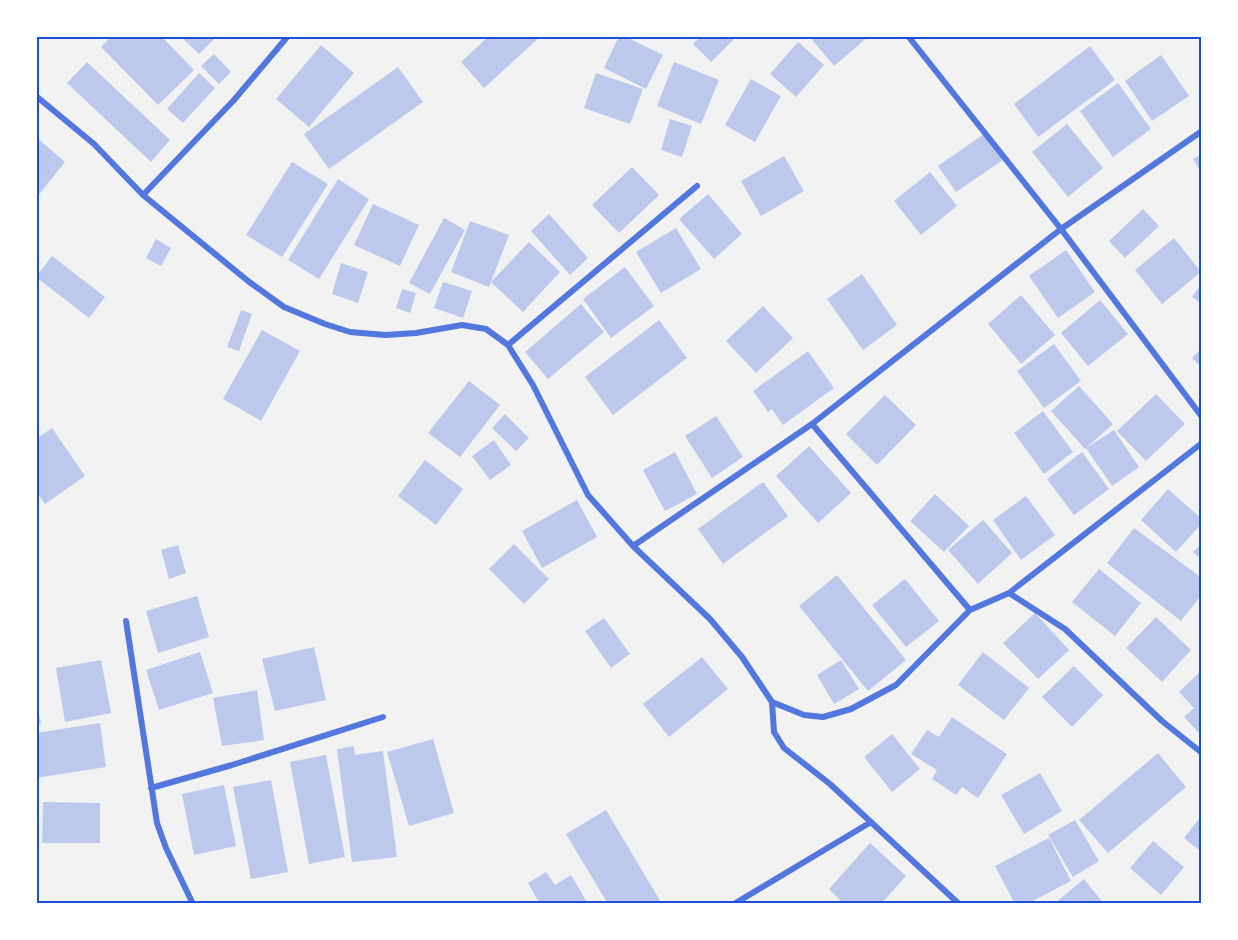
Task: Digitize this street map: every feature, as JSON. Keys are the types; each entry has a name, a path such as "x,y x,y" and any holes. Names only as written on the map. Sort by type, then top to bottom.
{"street":[{"path":"143,195 234,100 288,36"},
{"path":"908,36 1061,229 1202,417"},
{"path":"36,96 94,144 143,195 248,281 284,307 350,332 385,336 462,325 486,329 508,345 533,385 588,495 633,546 710,619 742,657 772,702 774,732 784,748 830,784 959,904"},
{"path":"633,546 812,424 1061,229 1202,131"},
{"path":"508,345 697,186"},
{"path":"812,424 970,610"},
{"path":"772,702 804,715 823,717 851,710 896,685 970,610 1009,593 1202,443"},
{"path":"1009,593 1065,629 1162,721 1202,753"},
{"path":"126,621 157,823 166,848 193,904"},
{"path":"152,788 382,717"},
{"path":"734,904 871,822"}],"building":[{"path":"112,36 161,36 194,70 158,105 101,47"},
{"path":"180,36 217,36 199,54"},
{"path":"489,36 541,36 484,88 461,62"},
{"path":"619,36 624,36 663,55 646,89 604,68"},
{"path":"701,36 737,36 711,62 693,44"},
{"path":"809,36 869,36 834,66"},
{"path":"798,42 824,65 796,97 770,74"},
{"path":"321,45 354,73 309,127 276,99"},
{"path":"1090,46 1115,80 1038,137 1014,104"},
{"path":"214,54 231,72 219,84 201,66"},
{"path":"1161,55 1189,96 1152,121 1125,81"},
{"path":"87,62 170,140 151,162 67,83"},
{"path":"674,62 719,80 701,124 657,106"},
{"path":"398,67 423,102 329,169 304,134"},
{"path":"199,73 215,88 183,123 167,109"},
{"path":"596,73 643,89 630,124 584,108"},
{"path":"751,79 781,96 755,142 725,125"},
{"path":"1118,83 1151,129 1113,157 1080,111"},
{"path":"670,119 692,126 682,157 661,150"},
{"path":"1067,124 1103,168 1068,197 1032,152"},
{"path":"984,134 1003,160 956,192 938,166"},
{"path":"36,137 65,162 36,198"},
{"path":"1202,154 1202,174 1193,159"},
{"path":"784,156 804,191 761,216 741,181"},
{"path":"292,162 328,184 282,257 246,235"},
{"path":"632,167 659,195 619,233 592,205"},
{"path":"930,172 957,206 921,235 894,201"},
{"path":"338,179 369,199 319,279 288,260"},
{"path":"708,194 742,234 714,259 679,219"},
{"path":"373,204 419,225 400,266 354,245"},
{"path":"1143,209 1159,226 1125,258 1109,241"},
{"path":"549,214 588,258 570,275 531,231"},
{"path":"444,218 465,230 430,294 409,283"},
{"path":"470,221 509,235 489,287 451,272"},
{"path":"676,228 701,269 661,293 636,252"},
{"path":"1174,238 1201,272 1162,304 1135,270"},
{"path":"156,239 171,248 161,266 146,258"},
{"path":"529,242 560,272 523,312 491,282"},
{"path":"1066,250 1095,292 1058,318 1029,276"},
{"path":"52,256 105,297 89,318 36,277"},
{"path":"341,263 368,272 358,303 332,294"},
{"path":"625,267 654,306 611,338 583,299"},
{"path":"862,274 897,325 863,350 827,299"},
{"path":"443,282 472,291 463,318 434,308"},
{"path":"1202,283 1202,304 1192,297"},
{"path":"402,289 416,293 410,313 396,308"},
{"path":"1021,295 1055,335 1021,364 988,324"},
{"path":"1100,300 1128,334 1088,366 1061,333"},
{"path":"581,304 604,332 548,379 525,352"},
{"path":"763,306 793,338 756,373 726,341"},
{"path":"241,310 252,314 239,351 227,347"},
{"path":"659,320 687,358 613,415 585,377"},
{"path":"262,330 300,351 261,421 223,399"},
{"path":"1054,344 1081,381 1044,408 1017,371"},
{"path":"1202,348 1202,368 1192,358"},
{"path":"808,351 834,388 783,425 772,409 768,412 753,391"},
{"path":"469,381 500,405 460,457 428,433"},
{"path":"1079,386 1113,424 1085,449 1051,411"},
{"path":"1156,394 1185,424 1146,461 1117,431"},
{"path":"885,395 916,425 877,465 846,434"},
{"path":"1043,411 1073,452 1044,474 1014,433"},
{"path":"505,414 529,438 516,451 492,428"},
{"path":"716,416 743,457 712,478 685,436"},
{"path":"52,428 85,476 45,504 36,491 36,439"},
{"path":"1114,430 1139,467 1112,486 1086,448"},
{"path":"494,440 511,465 490,480 472,456"},
{"path":"809,446 851,493 818,523 776,476"},
{"path":"675,452 697,494 665,511 643,470"},
{"path":"1082,452 1109,489 1074,515 1047,479"},
{"path":"425,460 463,489 436,525 398,496"},
{"path":"763,482 788,516 723,564 698,529"},
{"path":"1168,489 1202,519 1202,523 1176,552 1141,520"},
{"path":"935,494 969,526 944,552 910,521"},
{"path":"1026,496 1055,535 1021,560 993,520"},
{"path":"577,500 597,537 542,568 522,531"},
{"path":"983,520 1012,553 978,584 948,550"},
{"path":"1134,528 1202,578 1202,594 1181,621 1107,563"},
{"path":"1202,543 1202,560 1193,552"},
{"path":"514,544 549,579 524,604 489,569"},
{"path":"178,545 186,573 169,579 161,550"},
{"path":"1099,569 1141,603 1115,636 1072,602"},
{"path":"837,575 906,660 868,691 799,606"},
{"path":"905,579 939,621 906,647 872,605"},
{"path":"197,596 209,637 158,653 146,611"},
{"path":"1035,613 1069,650 1038,679 1003,643"},
{"path":"1156,617 1191,650 1162,682 1126,648"},
{"path":"604,618 630,654 611,668 585,631"},
{"path":"314,647 326,700 275,711 262,659"},
{"path":"200,652 213,693 159,710 146,670"},
{"path":"983,652 1029,688 1004,720 958,685"},
{"path":"702,657 728,689 669,737 643,704"},
{"path":"101,660 111,713 65,722 56,668"},
{"path":"841,660 859,689 834,704 817,675"},
{"path":"1074,666 1103,695 1072,727 1042,697"},
{"path":"1202,670 1202,730 1199,733 1184,717 1194,708 1179,692"},
{"path":"257,690 264,740 222,746 213,698"},
{"path":"36,700 41,724 36,724"},
{"path":"952,717 1007,754 978,798 962,787 956,795 932,779 937,770 911,754 927,730 939,737"},
{"path":"100,723 106,767 36,778 36,733"},
{"path":"892,734 920,769 892,792 864,757"},
{"path":"433,739 454,813 409,826 387,752"},
{"path":"354,746 355,755 383,751 397,857 352,862 337,749"},
{"path":"1158,753 1186,787 1108,853 1079,820"},
{"path":"326,755 345,857 309,864 290,762"},
{"path":"1040,773 1062,811 1024,834 1001,795"},
{"path":"271,780 288,872 251,879 233,787"},
{"path":"224,785 236,846 194,855 182,794"},
{"path":"43,802 100,803 100,843 42,843"},
{"path":"606,810 662,904 608,904 566,834"},
{"path":"1202,815 1202,846 1199,850 1184,838"},
{"path":"1075,820 1099,861 1073,877 1048,835"},
{"path":"1049,838 1071,881 1027,904 1015,904 995,866"},
{"path":"1153,841 1184,867 1161,895 1130,868"},
{"path":"870,843 906,876 881,904 844,904 829,889"},
{"path":"546,872 555,885 571,875 588,904 540,904 528,883"},
{"path":"1084,879 1104,904 1054,904"}]}
